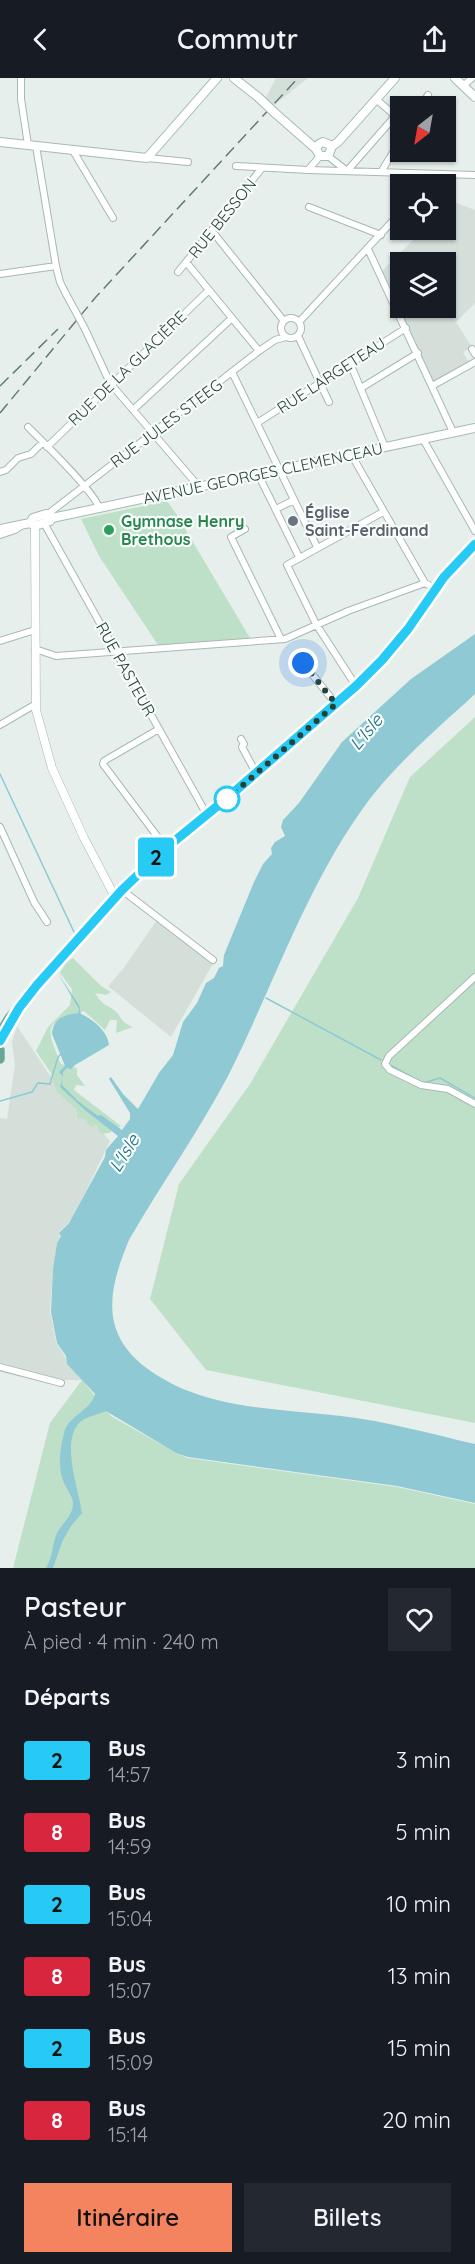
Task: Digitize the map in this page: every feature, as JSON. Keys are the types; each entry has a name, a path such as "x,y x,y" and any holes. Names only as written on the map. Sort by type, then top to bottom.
{"main road":[{"path":"0,142 147,158 217,78"},
{"path":"234,78 323,150 338,142 395,78"},
{"path":"242,78 258,97"},
{"path":"455,78 475,98"},
{"name":"AVENUE GEORGES CLEMENCEAU","path":"0,529 475,428"},
{"path":"0,1033 52,968 118,894 166,848 356,686 400,638 451,568 475,544"},
{"path":"0,1041 19,1008"},
{"path":"0,1050 0,1059"}],"street":[{"path":"21,78 21,99 58,276 111,383 194,481 196,487"},
{"path":"464,86 472,78"},
{"path":"376,99 390,111"},
{"path":"308,170 323,150 347,171 390,126"},
{"path":"72,149 113,218"},
{"path":"381,172 390,157"},
{"path":"147,158 188,162"},
{"path":"236,166 262,168"},
{"name":"RUE BESSON","path":"178,272 262,168 437,174"},
{"name":"RUE BESSON","path":"456,174 475,175"},
{"path":"309,207 381,235"},
{"path":"299,321 390,225"},
{"path":"212,231 284,321"},
{"path":"368,249 453,432"},
{"name":"RUE BESSON","path":"186,262 259,351"},
{"path":"0,274 56,266"},
{"name":"RUE DE LA GLACIÈRE","path":"0,472 18,458 31,454 45,444 208,290"},
{"path":"133,410 232,318"},
{"path":"294,318 299,321 302,327 298,336 286,337 281,331 284,321 294,318"},
{"name":"RUE LARGETEAU","path":"257,423 406,328"},
{"path":"298,336 329,402"},
{"name":"RUE JULES STEEG","path":"38,521 259,351 275,340 286,337"},
{"path":"360,388 418,353"},
{"path":"432,386 475,362"},
{"path":"350,363 385,447"},
{"path":"232,372 317,547"},
{"path":"28,427 84,485 97,501 99,508"},
{"path":"423,439 475,531"},
{"path":"351,454 425,583 436,589"},
{"path":"258,474 299,557"},
{"path":"276,509 294,500"},
{"path":"356,686 316,624 287,565 383,512"},
{"path":"38,521 35,630 36,704 52,768 118,894 213,960"},
{"name":"AVENUE GEORGES CLEMENCEAU","path":"0,535 38,521"},
{"name":"RUE PASTEUR","path":"38,521 115,650 207,815"},
{"path":"245,529 231,537 281,639"},
{"path":"35,649 56,656 281,639 425,583"},
{"path":"0,641 35,630"},
{"path":"303,663 336,704"},
{"path":"0,725 36,704"},
{"path":"159,729 104,761 103,764 166,848"},
{"path":"241,739 256,772"},
{"path":"0,827 34,902 47,922"},
{"path":"475,977 389,1056 385,1064 390,1070 421,1085 448,1089 475,1104"},
{"path":"0,1367 61,1383"}],"shaded area":[{"path":"276,78 308,78 273,106 265,99"},
{"path":"456,203 475,210 475,303 456,322 472,347 463,352 469,363 434,384 403,318 456,318 456,252 401,252 413,240 456,240"},
{"path":"390,263 390,291 381,272"},
{"path":"157,920 214,962 171,1037 108,986 123,969"},
{"path":"17,1026 49,1074 110,1141 69,1222 59,1232 53,1269 50,1311 56,1342 67,1364 82,1380 54,1380 0,1366 0,1118 7,1119 15,1065 12,1042"}],"green space":[{"path":"167,501 250,638 158,645 99,556 81,519"},
{"path":"475,717 475,1423 206,1370 150,1299 179,1184 250,1084 358,898 410,777"},
{"path":"73,958 101,986 111,992 106,995 95,993 100,1000 117,1012 125,1023 133,1027 116,1033 117,1020 110,1020 105,1030 84,1011 61,1019 51,1028 52,1042 61,1064 77,1068 77,1075 85,1086 76,1085 74,1090 121,1126 109,1133 101,1134 96,1125 91,1127 85,1119 77,1118 77,1110 56,1091 51,1073 36,1051 48,1027 70,1005 72,989 60,973 66,962"},
{"path":"82,1380 111,1416 188,1458 397,1487 475,1504 475,1568 13,1568 50,1423"}],"water":[{"name":"L'Isle","path":"475,634 475,694 393,772 369,800 327,865 292,935 228,1076 129,1240 117,1275 112,1308 114,1324 120,1339 130,1353 145,1367 190,1392 239,1405 375,1421 475,1444 475,1503 397,1486 188,1457 176,1453 106,1411 83,1420 74,1430 71,1441 72,1466 82,1513 62,1542 53,1568 46,1568 57,1533 73,1508 72,1498 60,1470 60,1452 64,1433 70,1422 93,1400 95,1394 67,1364 66,1356 57,1343 51,1312 57,1243 61,1236 59,1233 69,1223 105,1157 106,1150 118,1136 60,1087 62,1079 62,1085 78,1101 122,1130 130,1119 130,1113 109,1079 111,1077 138,1109 159,1073 173,1055 183,1022 197,1003 206,983 214,978 219,968 223,966 224,955 254,882 263,864 272,854 271,848 275,842 285,836 281,827 283,820 299,803 342,742 411,679"},
{"path":"57,972 79,1005 81,1014 99,1026 106,1035 109,1045 71,1069 67,1068 63,1072 63,1077 59,1072 65,1066 52,1034 53,1029 60,1018 78,1013 79,1009"}],"waterway":[{"path":"0,774 74,932"},
{"path":"266,998 381,1060"},
{"path":"0,1101 32,1092 38,1083 50,1084 61,1054"},
{"path":"390,1065 423,1083 440,1078 475,1098"}],"railway":[{"path":"0,413 95,298 298,78"},
{"path":"0,386 58,329"}],"bus line":[{"name":"2","path":"0,1041 19,1008 37,985 122,890 166,848 356,686 408,629 451,568 475,544"}],"place":[{"name":"Église Saint-Ferdinand","path":"293,521"},
{"name":"Gymnase Henry Brethous","path":"109,530"}],"route":[{"path":"227,799 336,704 303,663"}]}
